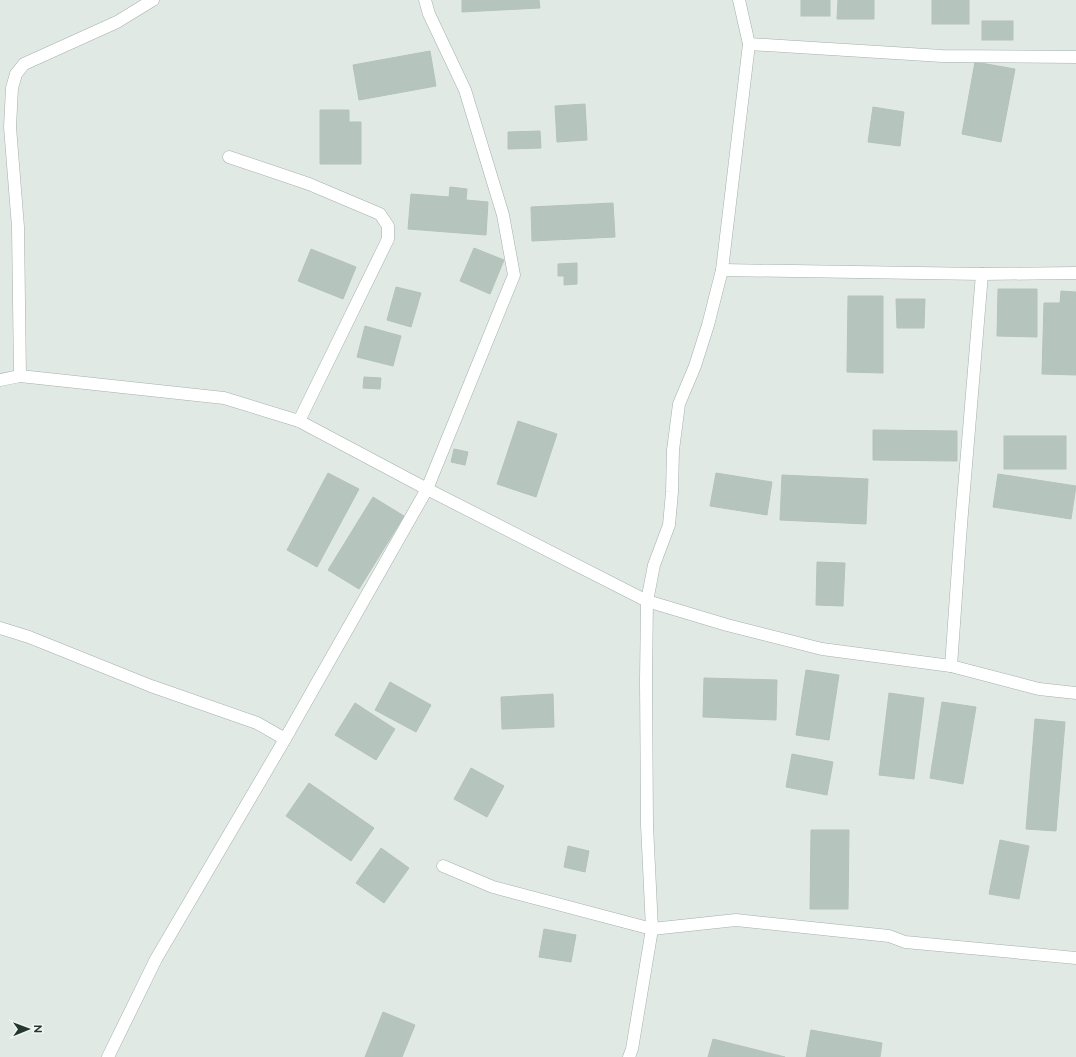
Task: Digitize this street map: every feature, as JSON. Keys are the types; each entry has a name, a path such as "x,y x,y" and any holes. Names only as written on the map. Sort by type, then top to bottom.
{"street":[{"path":"20,376 18,227 5,128 16,74 24,64 117,22 153,0"},
{"path":"108,1057 156,959 285,739 427,489 514,275 503,215 465,90 429,14 425,0"},
{"path":"629,1057 632,1049 652,929 648,825 646,688 647,601 654,565 669,525 672,492 673,450 679,404 695,366 708,325 722,270 749,44 739,0"},
{"path":"749,44 942,56 1076,57"},
{"path":"229,157 309,184 380,214 388,226 388,239 299,421"},
{"path":"722,270 1076,274"},
{"path":"951,666 982,274"},
{"path":"0,380 20,376 224,398 299,421 427,489 647,601 727,625 822,649 951,666 1039,689 1076,693"},
{"path":"0,628 29,637 151,686 257,723 285,739"},
{"path":"443,866 493,887 652,929 736,920 889,936 905,942 1076,958"}],"building":[{"path":"462,0 539,0 540,8 462,12"},
{"path":"801,0 830,0 830,16 801,16"},
{"path":"838,0 874,0 874,19 837,19"},
{"path":"932,0 969,0 969,24 932,24"},
{"path":"982,21 1013,21 1013,40 982,40"},
{"path":"430,51 436,86 359,100 353,65"},
{"path":"975,62 1015,69 1001,142 962,134"},
{"path":"585,104 587,140 557,142 555,106"},
{"path":"873,107 904,112 900,146 868,142"},
{"path":"320,110 349,110 349,122 361,122 361,164 320,164"},
{"path":"540,131 541,148 508,149 508,132"},
{"path":"450,187 467,189 466,200 488,202 486,235 408,229 411,194 449,197"},
{"path":"613,203 615,237 532,241 531,207"},
{"path":"474,248 504,260 490,294 460,281"},
{"path":"311,249 356,267 343,299 298,281"},
{"path":"577,263 577,284 564,285 564,276 558,276 558,264"},
{"path":"396,287 421,293 411,327 387,320"},
{"path":"998,289 1037,289 1037,337 997,336"},
{"path":"1061,291 1076,292 1076,375 1042,374 1044,303 1060,303"},
{"path":"848,296 883,296 883,373 847,372"},
{"path":"896,299 925,299 924,328 897,328"},
{"path":"365,326 401,336 393,366 357,357"},
{"path":"364,377 381,378 380,389 363,388"},
{"path":"518,421 557,434 536,497 497,484"},
{"path":"873,430 957,431 957,461 873,460"},
{"path":"1004,436 1066,436 1066,469 1004,469"},
{"path":"454,449 468,452 465,465 451,462"},
{"path":"328,473 359,489 317,567 287,550"},
{"path":"716,473 772,482 767,515 710,506"},
{"path":"998,474 1076,486 1071,519 993,507"},
{"path":"782,475 868,479 866,524 780,520"},
{"path":"373,497 404,516 359,589 328,570"},
{"path":"817,562 845,563 843,606 816,605"},
{"path":"806,670 839,675 829,740 796,735"},
{"path":"704,678 777,680 776,720 703,717"},
{"path":"390,682 431,705 416,732 375,710"},
{"path":"889,693 924,698 914,779 879,775"},
{"path":"553,694 554,727 502,729 501,697"},
{"path":"942,702 976,707 963,784 930,778"},
{"path":"355,703 395,729 376,760 335,735"},
{"path":"1035,719 1065,722 1056,831 1026,829"},
{"path":"792,754 833,762 827,795 786,787"},
{"path":"471,768 504,786 487,817 454,799"},
{"path":"309,783 374,828 351,861 286,816"},
{"path":"811,830 849,830 848,909 810,909"},
{"path":"1000,840 1029,846 1019,899 989,894"},
{"path":"568,846 589,851 585,872 564,867"},
{"path":"381,848 409,868 384,903 356,883"},
{"path":"544,929 576,935 571,962 539,957"},
{"path":"383,1012 415,1025 402,1057 365,1057"},
{"path":"811,1030 882,1043 880,1057 806,1057"},
{"path":"713,1039 785,1057 708,1057"}]}
